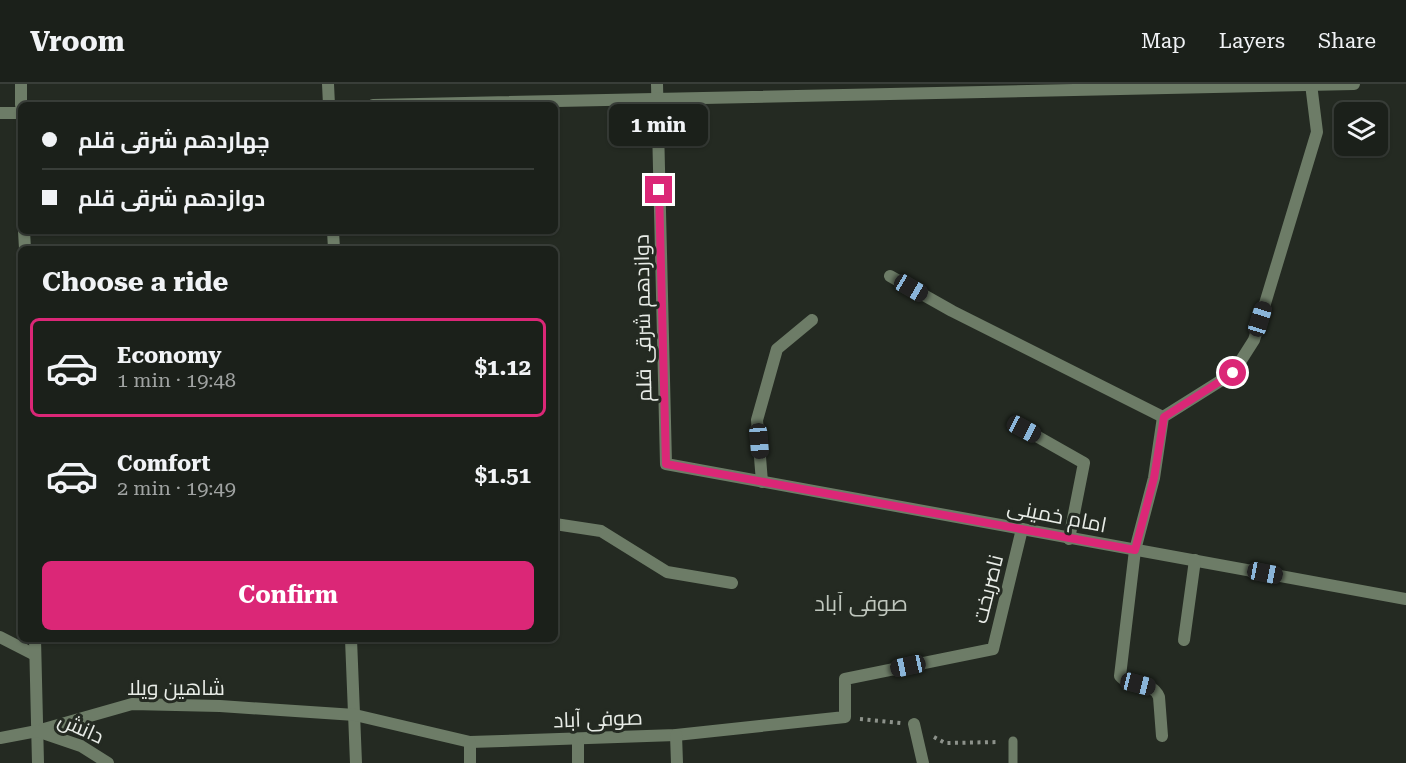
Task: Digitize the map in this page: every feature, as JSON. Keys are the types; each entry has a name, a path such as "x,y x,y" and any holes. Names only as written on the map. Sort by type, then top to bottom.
{"street":[{"path":"21,84 21,102"},
{"path":"328,84 328,102"},
{"name":"دوازدهم شرقی قلم","path":"657,84 666,464"},
{"path":"1162,736 1160,697 1157,691 1152,687 1122,679 1120,676 1135,550 1154,478 1164,417 1233,373 1254,340 1317,132 1311,84"},
{"path":"516,102 990,88 1354,84"},
{"path":"0,113 18,112"},
{"path":"890,276 952,311 1164,417"},
{"path":"762,482 757,420 777,349 812,320"},
{"path":"1024,429 1084,462 1070,539"},
{"name":"امام خمینی","path":"666,464 1406,599"},
{"path":"558,524 601,531 667,572 732,583"},
{"name":"ناصربخت","path":"845,717 845,679 993,649 1022,529"},
{"path":"1184,640 1195,560"},
{"path":"0,637 35,655"},
{"path":"35,642 38,763"},
{"path":"351,642 356,763"},
{"name":"شاهین ویلا","path":"0,738 37,731 132,704 220,706 355,715"},
{"name":"صوفی آباد","path":"355,715 470,742 676,735 845,717"},
{"path":"914,724 923,763"},
{"name":"دانش","path":"37,731 81,746 108,763"},
{"path":"676,735 677,763"},
{"path":"578,739 578,763"},
{"path":"470,742 470,763"}],"lane":[{"path":"1013,741 1013,763"}],"path":[{"path":"845,717 914,724 945,743 1013,741"}],"district":[{"name":"صوفی آباد","path":"861,603"}],"route":[{"path":"659,190 666,464 1135,550 1154,478 1164,417 1233,373"}]}
